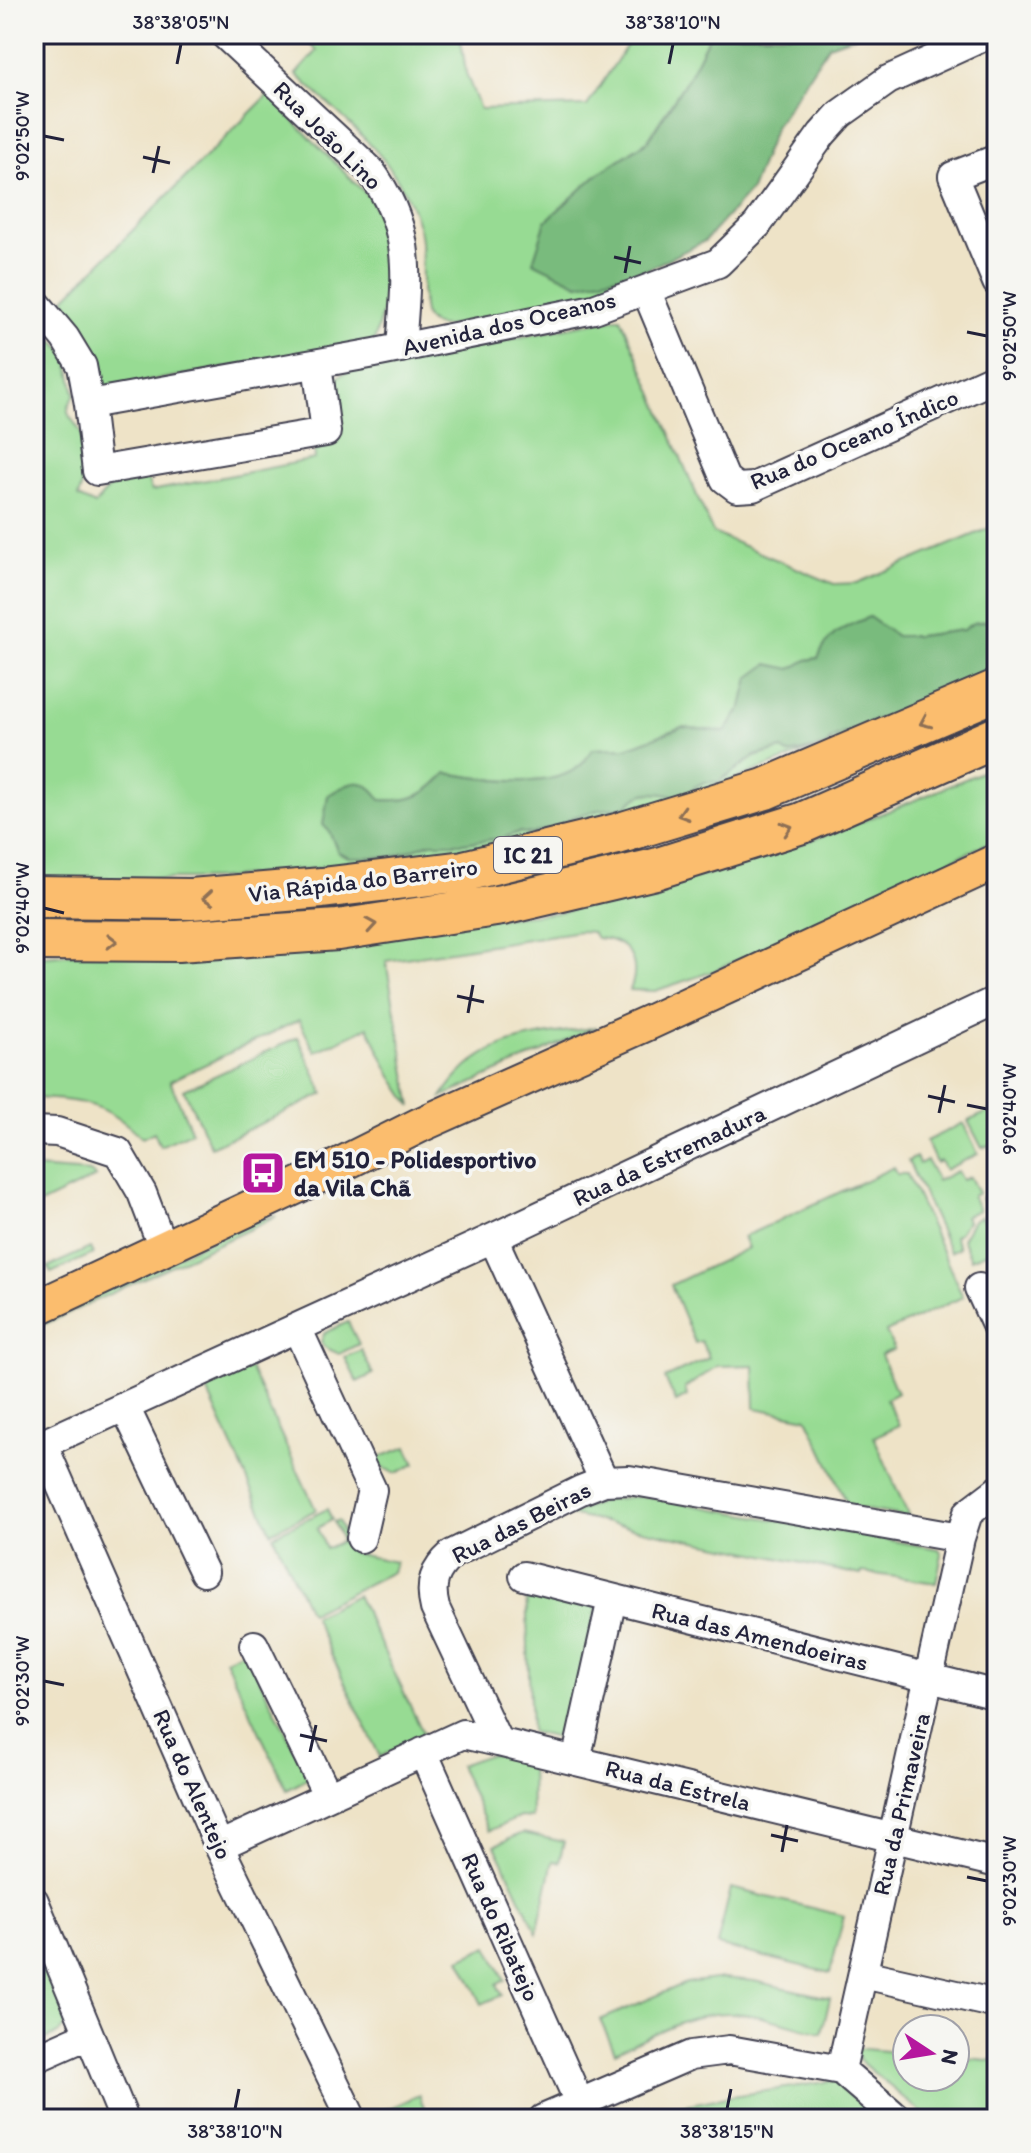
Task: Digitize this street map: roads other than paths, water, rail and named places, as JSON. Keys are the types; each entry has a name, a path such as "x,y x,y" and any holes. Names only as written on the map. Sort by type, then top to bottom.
{"highway":[{"name":"Via Rápida do Barreiro","path":"34,897 191,899 322,888 464,871 617,834 765,789 997,690"},
{"name":"Via Rápida do Barreiro","path":"34,940 178,941 338,930 502,905 655,869 802,823 997,737"}],"main road":[{"path":"34,1309 420,1125 664,1016 997,861"}],"street":[{"name":"Rua João Lino","path":"224,34 370,170 385,190 398,219 405,250 401,348"},
{"name":"Avenida dos Oceanos","path":"89,404 317,364 594,309 718,263 757,225 822,134 840,114 888,80 989,34"},
{"path":"997,159 953,176 997,282"},
{"name":"Rua do Oceano Índico","path":"646,290 725,479 737,488 761,484 997,377"},
{"path":"34,301 65,338 82,366 97,471 326,432 317,364"},
{"name":"Rua da Estremadura","path":"39,1446 493,1238 997,1000"},
{"path":"34,1131 57,1132 118,1152 142,1193 163,1248"},
{"path":"493,1238 604,1481"},
{"path":"979,1288 997,1327"},
{"path":"297,1328 372,1490 361,1538"},
{"path":"125,1407 204,1572"},
{"name":"Rua do Alentejo","path":"39,1446 219,1846 352,2119"},
{"name":"Rua das Beiras","path":"498,1742 435,1608 430,1591 432,1579 439,1565 452,1554 604,1481 629,1480 960,1538"},
{"path":"960,1538 968,1513 997,1491"},
{"name":"Rua da Primaveira","path":"841,2070 960,1538"},
{"name":"Rua das Amendoeiras","path":"524,1576 997,1695"},
{"path":"576,1761 612,1599"},
{"path":"254,1645 328,1796"},
{"path":"219,1846 463,1734 498,1742"},
{"name":"Rua da Estrela","path":"498,1742 997,1863"},
{"name":"Rua do Ribatejo","path":"423,1752 579,2102"},
{"path":"34,1901 124,2119"},
{"path":"863,1974 997,2004"},
{"path":"34,2059 88,2035"},
{"path":"543,2119 691,2055 710,2050 747,2052 841,2070 898,2119"}],"place":[{"name":"EM 510 - Polidesportivo da Vila Chã","path":"263,1173"}]}
